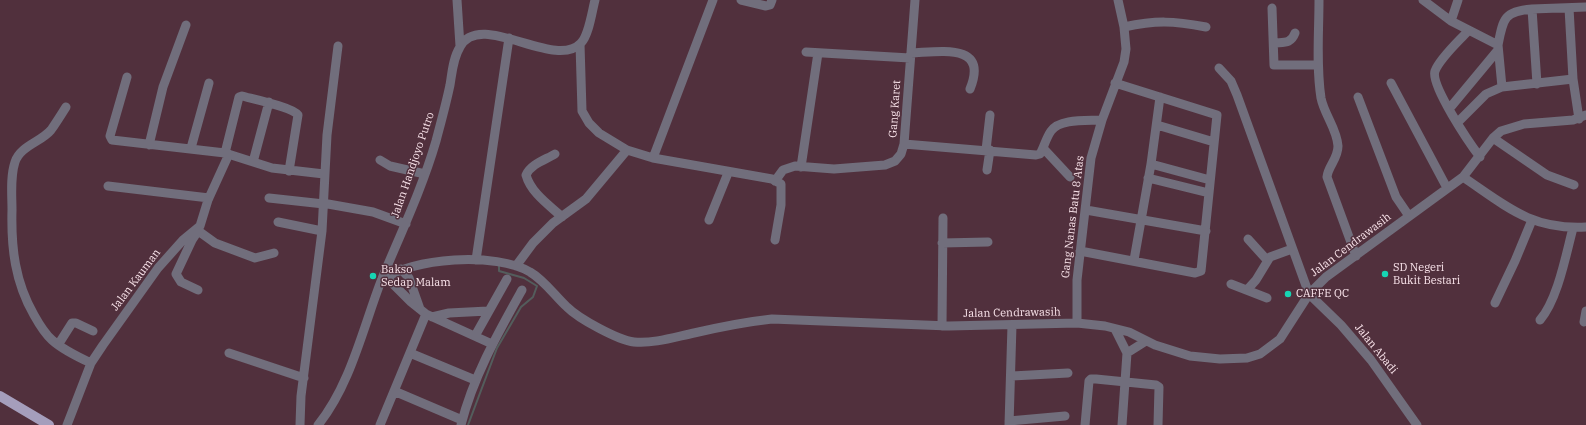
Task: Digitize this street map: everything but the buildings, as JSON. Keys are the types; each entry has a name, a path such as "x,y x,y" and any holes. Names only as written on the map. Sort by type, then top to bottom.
{"main road":[{"path":"0,396 49,425"}],"street":[{"name":"Jalan Handjoyo Putro","path":"318,425 326,416 342,387 425,174 444,113 460,46 457,0"},
{"path":"460,46 464,41 482,34 509,38 556,51 571,49 580,44 585,38 595,0"},
{"path":"653,158 713,0"},
{"path":"741,0 766,6 770,5 772,0"},
{"name":"Gang Karet","path":"778,182 787,168 801,167 834,169 885,165 895,161 901,154 904,144 915,0"},
{"name":"Gang Nanas Batu 8 Atas","path":"1077,323 1077,280 1091,158 1102,120 1124,62 1126,48 1124,26 1118,0"},
{"path":"1319,0 1318,65 1321,100 1338,144 1336,158 1327,174 1328,182 1356,256"},
{"path":"1423,0 1451,21 1498,48"},
{"path":"1451,21 1458,0"},
{"path":"1502,87 1498,48 1503,22 1507,16 1522,10 1586,7"},
{"path":"1272,8 1274,65 1318,65"},
{"path":"1569,8 1573,79 1582,117 1514,126 1501,131 1493,138 1547,175 1574,185"},
{"path":"1532,10 1537,84"},
{"path":"1124,26 1153,21 1164,21 1206,27"},
{"path":"149,145 163,87 186,25"},
{"path":"1468,31 1435,72 1437,87 1457,123 1480,157"},
{"path":"1274,42 1288,42 1292,40 1295,33"},
{"path":"476,260 509,38"},
{"path":"580,44 582,111 589,123 599,133 627,150 653,158 778,182 781,205 775,240"},
{"path":"300,425 304,378 326,204 324,174 338,46"},
{"path":"1449,109 1498,48"},
{"path":"806,52 911,56 948,51 962,53 968,58 974,71 975,77 970,89"},
{"path":"801,167 818,53"},
{"path":"1219,68 1231,81 1237,95 1309,294"},
{"path":"127,77 110,136 115,141 227,153 272,168 324,174"},
{"path":"1457,123 1486,94 1502,87 1573,79"},
{"path":"191,148 209,83"},
{"path":"1080,251 1199,273 1201,271 1216,114 1115,83"},
{"path":"1391,83 1447,188"},
{"path":"198,290 182,282 176,274 200,226 209,198 227,153 239,97 242,96 269,102 292,110 298,115 289,171"},
{"path":"1134,260 1151,164 1160,97"},
{"path":"1358,97 1396,197 1409,216"},
{"path":"253,162 269,102"},
{"path":"66,107 50,130 18,155 15,162 12,185 11,240 18,280 28,305 42,328 58,345 91,363"},
{"path":"988,170 990,115"},
{"path":"904,144 1036,155 1040,154 1052,130 1062,123 1102,120"},
{"path":"1156,125 1214,142"},
{"name":"Jalan Cendrawasih","path":"384,279 401,269 438,261 476,260 516,266 531,272 568,309 584,320 634,342 661,340 747,322 772,319 942,326 1077,323 1129,332 1146,341 1190,356 1220,359 1252,357 1266,350 1280,338 1309,294 1326,277 1463,177 1480,157 1493,138"},
{"path":"1043,148 1070,177"},
{"path":"516,266 538,238 553,223 586,199 627,150"},
{"path":"555,154 528,170 526,175 531,186 540,197 562,217"},
{"path":"380,160 390,166 425,174"},
{"path":"1151,164 1210,180"},
{"path":"709,220 728,173"},
{"path":"1463,177 1513,211 1532,220 1558,227 1586,227"},
{"path":"1148,178 1209,193"},
{"path":"108,186 209,198"},
{"path":"269,198 326,204 373,212 406,224"},
{"path":"1086,210 1206,231"},
{"path":"942,326 943,218"},
{"path":"1495,303 1532,220"},
{"path":"278,222 322,230"},
{"path":"1540,320 1549,305 1560,278 1573,228"},
{"path":"197,231 216,243 255,258 274,253"},
{"name":"Jalan Kauman","path":"67,425 91,363 158,268 183,240 197,231"},
{"path":"1248,239 1267,260"},
{"path":"942,244 988,242"},
{"path":"1247,290 1256,280 1267,260 1276,254 1292,249"},
{"path":"380,425 426,313 409,278 401,269"},
{"path":"384,279 426,313 492,344"},
{"path":"475,336 507,279"},
{"path":"1231,284 1267,298"},
{"path":"394,391 461,423 476,380 492,344 522,290"},
{"name":"Jalan Abadi","path":"1309,294 1341,325 1371,360 1417,425"},
{"path":"1584,322 1586,311"},
{"path":"426,313 488,312"},
{"path":"58,345 72,323 76,323 93,331"},
{"path":"1012,325 1012,376 1009,423 1065,416"},
{"path":"1115,329 1127,353 1122,425"},
{"path":"1127,353 1146,341"},
{"path":"229,353 304,378"},
{"path":"410,353 476,380"},
{"path":"1012,376 1068,373"},
{"path":"1085,425 1089,382 1091,379 1156,385 1159,387 1158,425"}],"waterway":[{"path":"468,425 497,348 521,307 533,297 537,286 524,278 499,271 499,265"}],"place":[{"name":"SD Negeri Bukit Bestari","path":"1385,274"},
{"name":"Bakso Sedap Malam","path":"373,276"},
{"name":"CAFFE QC","path":"1288,294"}]}
